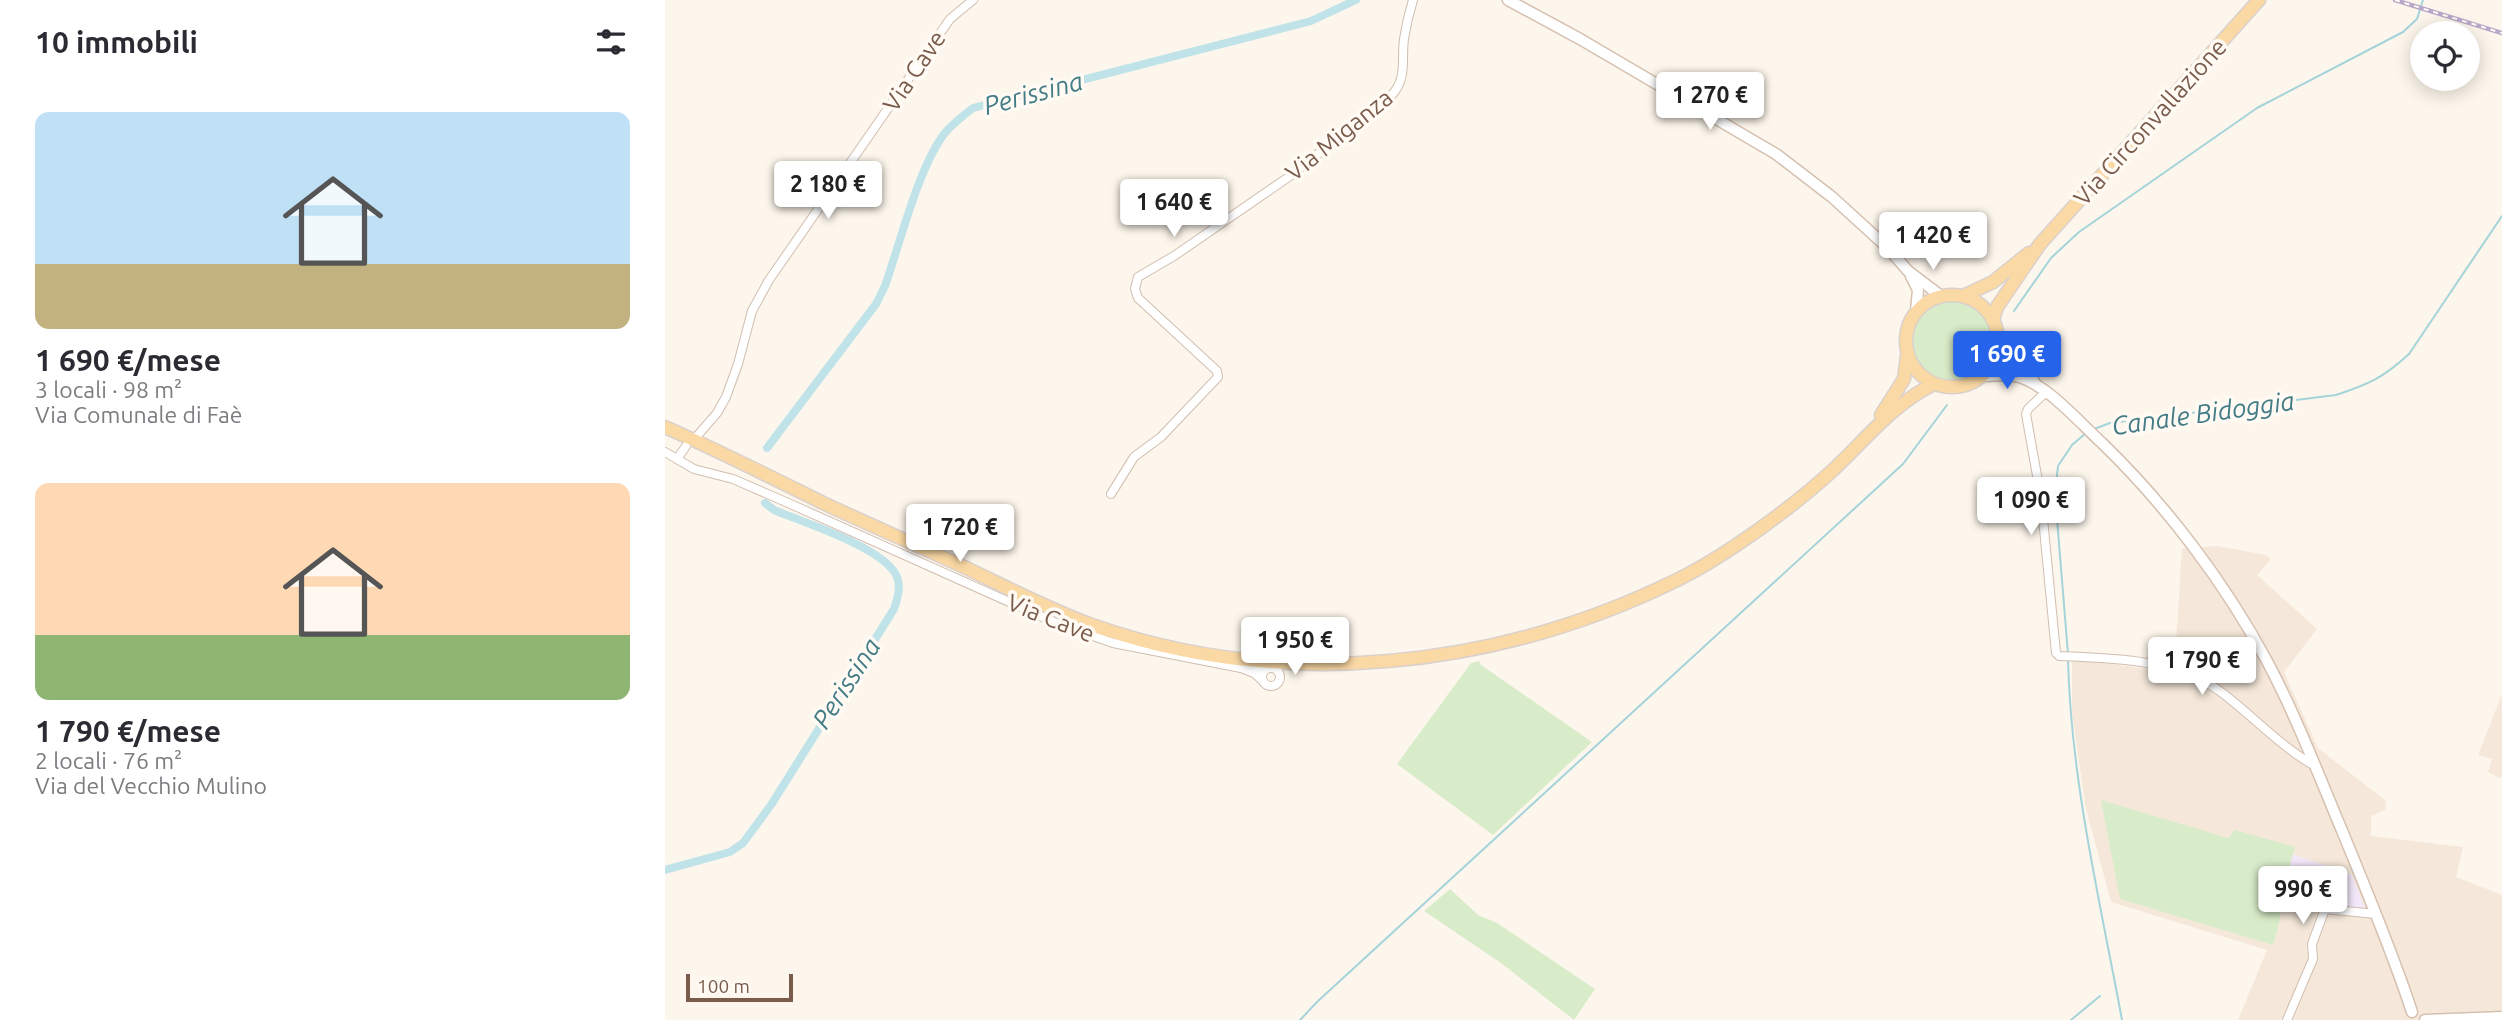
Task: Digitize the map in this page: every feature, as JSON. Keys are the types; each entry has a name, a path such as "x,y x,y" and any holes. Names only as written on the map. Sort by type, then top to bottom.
{"main road":[{"name":"Via Circonvallazione","path":"1993,320 1997,307 2040,244 2259,0"},
{"name":"Via Circonvallazione","path":"1963,296 1993,282 2040,244"},
{"path":"1867,435 1904,379 1906,330 1916,311 1927,302 1941,296 1963,296 1980,304 1993,320 1997,332 1998,346 1993,362 1983,376 1957,387 1934,384 1919,374 1906,354"},
{"path":"665,427 993,582 1093,625 1185,650 1233,658 1339,665 1431,657 1486,647 1552,630 1628,602 1682,578 1734,545 1804,494 1833,470 1901,404 1934,384"}],"street":[{"name":"Via Cave","path":"697,436 717,413 726,397 739,364 752,312 769,280 950,19 973,0"},
{"name":"Via Miganza","path":"1111,494 1135,457 1161,437 1219,377 1217,370 1138,298 1135,289 1138,277 1174,256 1290,176 1397,90 1403,77 1404,42 1413,0"},
{"path":"1508,0 1776,154 1832,197 1889,249 1908,271 1941,296"},
{"path":"1908,271 1918,290 1916,311"},
{"path":"1998,346 2095,437 2157,503 2211,572 2267,663 2315,765 2395,960 2410,1016 2418,1012 2423,1020 2502,1017"},
{"path":"1983,376 2017,376 2042,389"},
{"path":"2042,389 2026,414 2041,498 2054,648 2059,656 2162,667 2197,677 2221,692 2301,757 2315,765"},
{"path":"677,459 687,446"},
{"name":"Via Cave","path":"665,452 694,469 733,479 1056,623 1114,643 1241,668"},
{"path":"1241,668 1275,668 1280,678 1272,686 1266,685 1254,673 1241,668"},
{"path":"1262,680 1262,673 1266,668"},
{"path":"2287,1020 2313,958 2312,944 2325,909 2376,914"}],"shaded area":[{"path":"2218,546 2266,555 2271,559 2257,575 2317,629 2284,672 2318,748 2386,801 2385,810 2371,816 2371,836 2463,847 2456,877 2502,895 2502,1020 2238,1020 2267,950 2111,902 2086,809 2072,713 2072,659 2172,672 2182,548"},
{"path":"2502,694 2502,777 2499,778 2488,772 2492,759 2478,755"},
{"path":"2292,854 2352,875 2366,911 2329,907 2283,893"}],"green space":[{"path":"1951,298 1967,302 1981,311 1990,325 1994,341 1990,357 1981,371 1967,380 1951,384 1935,380 1921,371 1912,357 1908,341 1912,325 1921,311 1935,302"},
{"path":"1479,661 1592,742 1493,835 1397,764 1471,663"},
{"path":"2101,800 2228,838 2235,830 2295,847 2273,945 2120,899"},
{"path":"1450,889 1478,915 1497,923 1595,989 1574,1020 1501,963 1424,911"}],"waterway":[{"name":"Perissina","path":"767,448 876,304 885,286 926,166 947,130 973,108 1311,21 1356,0"},
{"path":"2014,311 2051,258 2079,232 2257,108 2403,32 2417,19 2423,0"},
{"name":"Canale Bidoggia","path":"2094,429 2110,423 2336,395 2375,379 2409,354 2502,216"},
{"path":"1969,374 1987,349"},
{"path":"1300,1020 1903,464 1947,405"},
{"name":"Canale Bidoggia","path":"2068,654 2055,494 2058,466 2072,445 2086,433"},
{"name":"Perissina","path":"665,870 730,852 743,843 771,805 894,609 897,600 897,577 886,563 857,545 774,510 765,503"},
{"name":"Canale Bidoggia","path":"2068,660 2070,705 2081,796 2122,1020"},
{"path":"2071,1020 2100,996"}],"railway":[{"path":"2395,0 2502,33"}]}
